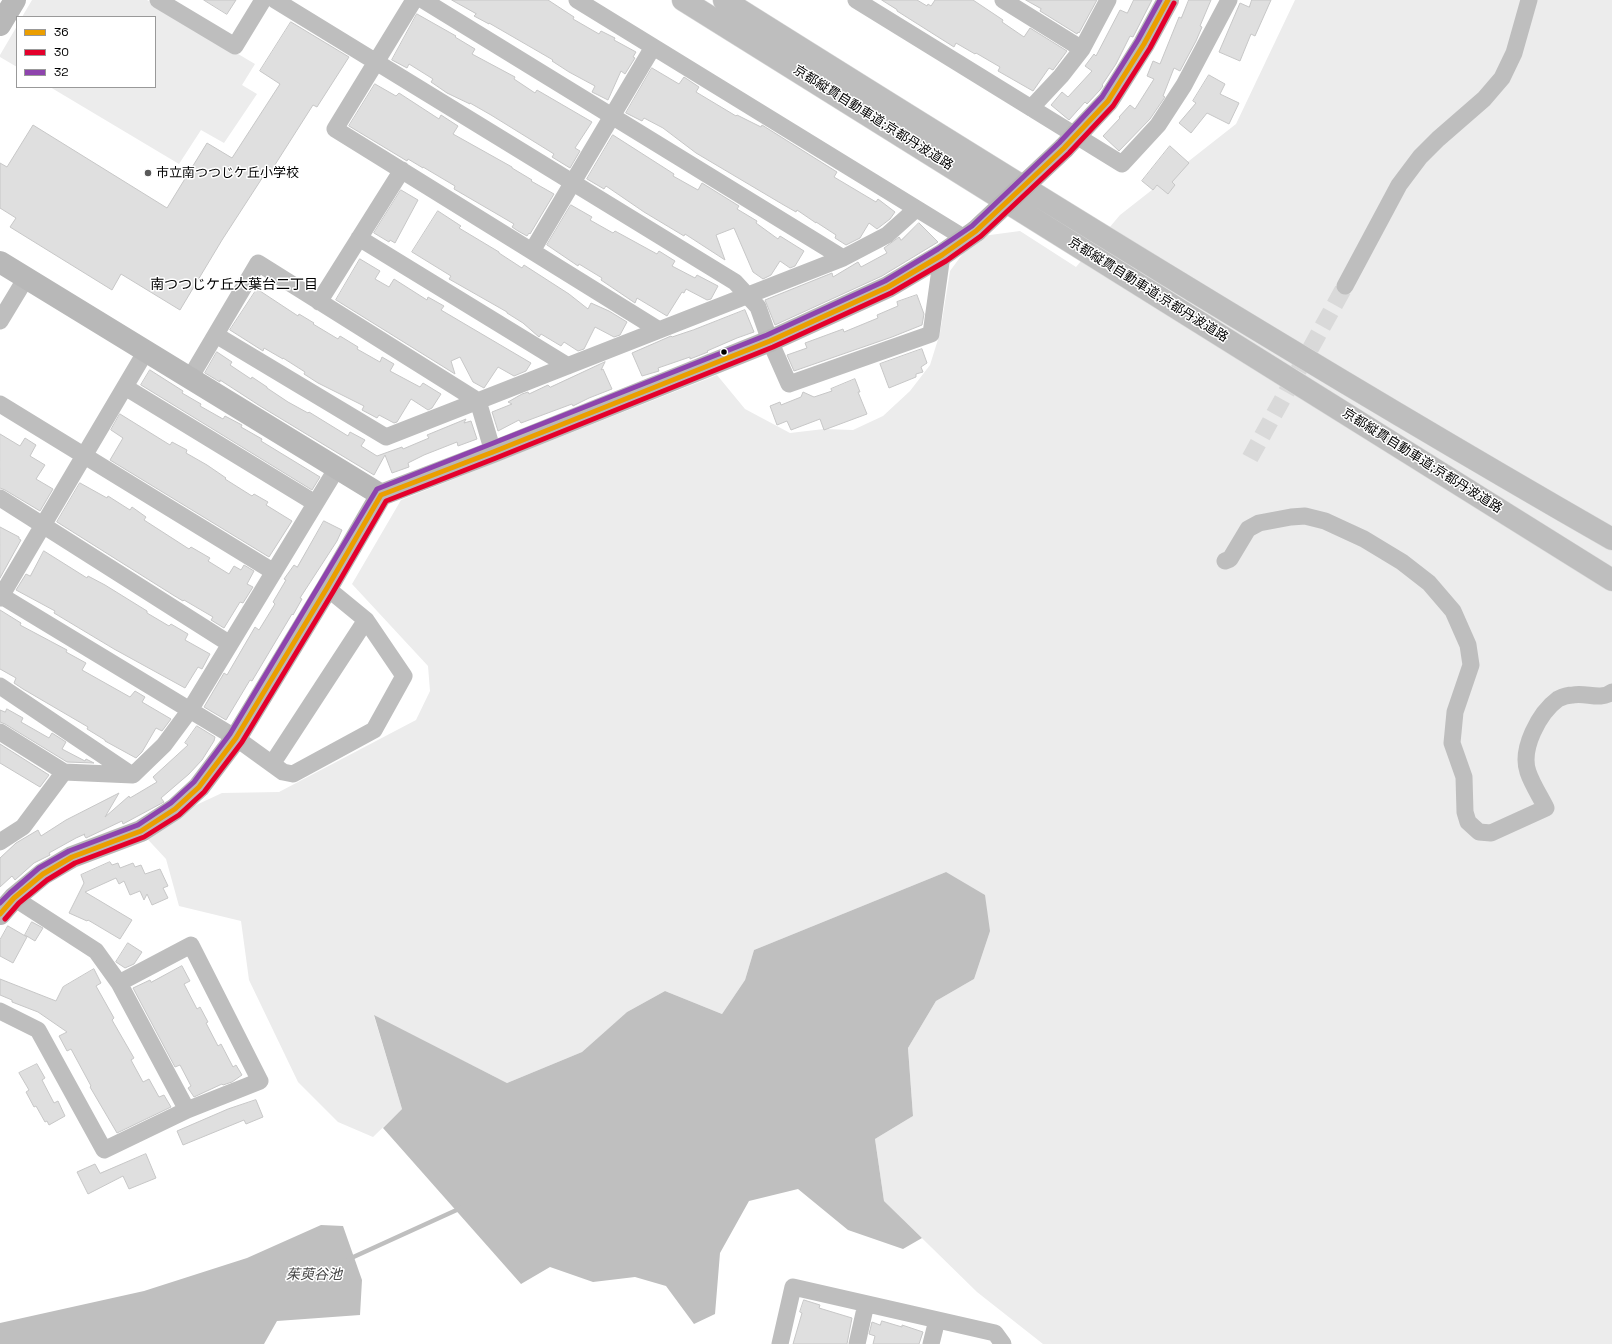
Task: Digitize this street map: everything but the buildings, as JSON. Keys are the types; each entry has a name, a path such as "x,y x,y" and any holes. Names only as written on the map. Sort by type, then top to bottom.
{"highway":[{"name":"京都縦貫自動車道;京都丹波道路","path":"683,0 1612,580"},
{"name":"京都縦貫自動車道;京都丹波道路","path":"724,0 1004,176 1465,455 1612,539"}],"street":[{"path":"0,24 15,0"},
{"path":"158,0 235,46 263,0"},
{"path":"275,0 735,282 758,307 770,341 789,384 931,334 942,256"},
{"path":"414,0 335,129 659,330"},
{"path":"423,0 844,258"},
{"path":"577,0 916,209 971,235"},
{"path":"856,0 1032,108 1070,142 1122,164 1158,125 1184,85 1229,0"},
{"path":"1003,0 1082,49"},
{"path":"1032,108 1061,76 1082,49 1108,0"},
{"path":"0,914 14,898 44,874 72,857 141,831 175,809 199,787 236,738 327,588 380,495 493,452 770,341 888,287 942,256 971,235 1070,142 1108,101 1144,44 1168,0"},
{"path":"1345,286 1399,185 1420,157 1438,139 1484,99 1502,78 1514,52 1529,0"},
{"path":"532,251 653,47"},
{"path":"319,302 402,170"},
{"path":"216,335 386,437 844,258 887,235 916,209"},
{"path":"359,238 568,366"},
{"path":"0,262 380,495"},
{"path":"190,378 258,263 478,401 493,452"},
{"path":"1,315 26,278"},
{"path":"146,351 1,596 236,738 283,772 293,774 374,730 404,676 366,620 327,588"},
{"path":"125,387 315,503"},
{"path":"0,404 274,572"},
{"path":"0,732 64,772 133,775 164,745 190,710 336,468"},
{"path":"0,498 230,644"},
{"path":"1225,561 1230,559 1248,529 1259,523 1305,516 1326,521 1364,539 1402,562 1429,583 1453,611 1468,645 1471,665 1455,712 1452,743 1464,777 1465,812 1468,822 1479,832 1491,833 1546,808 1528,771 1525,754 1533,731 1547,710 1560,698 1575,694 1595,697 1612,692"},
{"path":"272,764 366,620"},
{"path":"0,686 133,775"},
{"path":"0,842 23,827 64,772"},
{"path":"14,898 96,951 119,983 187,1110"},
{"path":"0,1012 38,1030 104,1150 187,1110 260,1081 191,945 119,983"},
{"path":"780,1344 793,1287 995,1333 1002,1344"},
{"path":"857,1344 866,1304"},
{"path":"931,1344 937,1320"}],"shaded area":[{"path":"32,0 147,0 255,64 242,85 257,94 224,143 201,130 179,164 52,88 156,88 156,16 23,16"},
{"path":"1295,0 1612,0 1612,1344 1043,1344 977,1292 884,1201 875,1139 913,1116 908,1048 936,1001 974,979 946,872 754,950 745,980 722,1014 665,991 627,1012 582,1052 507,1083 374,1016 402,1109 373,1137 338,1122 298,1082 249,980 241,921 179,906 166,859 140,831 222,793 279,792 416,720 430,691 428,666 352,584 401,500 717,375 745,409 790,433 824,429 853,430 883,416 910,391 930,365 940,333 950,271 975,237 1020,231 1076,267 1120,215 1236,124"},
{"path":"16,28 16,66 0,57"}],"water":[{"path":"946,872 985,895 990,931 974,979 936,1001 908,1048 913,1116 875,1139 884,1201 922,1238 903,1249 848,1230 798,1189 749,1201 720,1253 715,1314 694,1324 666,1286 635,1277 593,1282 550,1267 521,1284 383,1128 402,1109 374,1015 507,1083 582,1052 627,1012 665,991 722,1014 745,980 754,950"},
{"name":"茱萸谷池","path":"321,1225 343,1226 362,1280 360,1315 277,1321 264,1344 0,1344 0,1323 144,1291 247,1258"}],"waterway":[{"path":"349,1259 461,1208"}],"tunnel":[{"path":"1250,458 1345,286"}],"transit line":[{"name":"32","path":"0,903 39,868 69,851 138,825 171,803 194,782 230,734 377,489 767,335 885,281 938,249 972,226 1059,143 1102,97 1138,40 1160,0"},
{"name":"36","path":"0,914 14,898 43,874 72,857 141,831 175,809 199,787 236,738 327,588 381,495 493,452 770,341 888,287 942,255 976,231 1064,148 1108,101 1144,44 1168,0"},
{"name":"30","path":"5,919 19,903 47,880 75,863 144,837 179,815 204,792 242,742 386,501 773,347 891,293 946,261 981,236 1069,153 1113,106 1150,48 1174,3"}],"place":[{"name":"市立南つつじケ丘小学校","path":"148,173"}],"district":[{"name":"南つつじケ丘大葉台二丁目","path":"234,285"}]}
